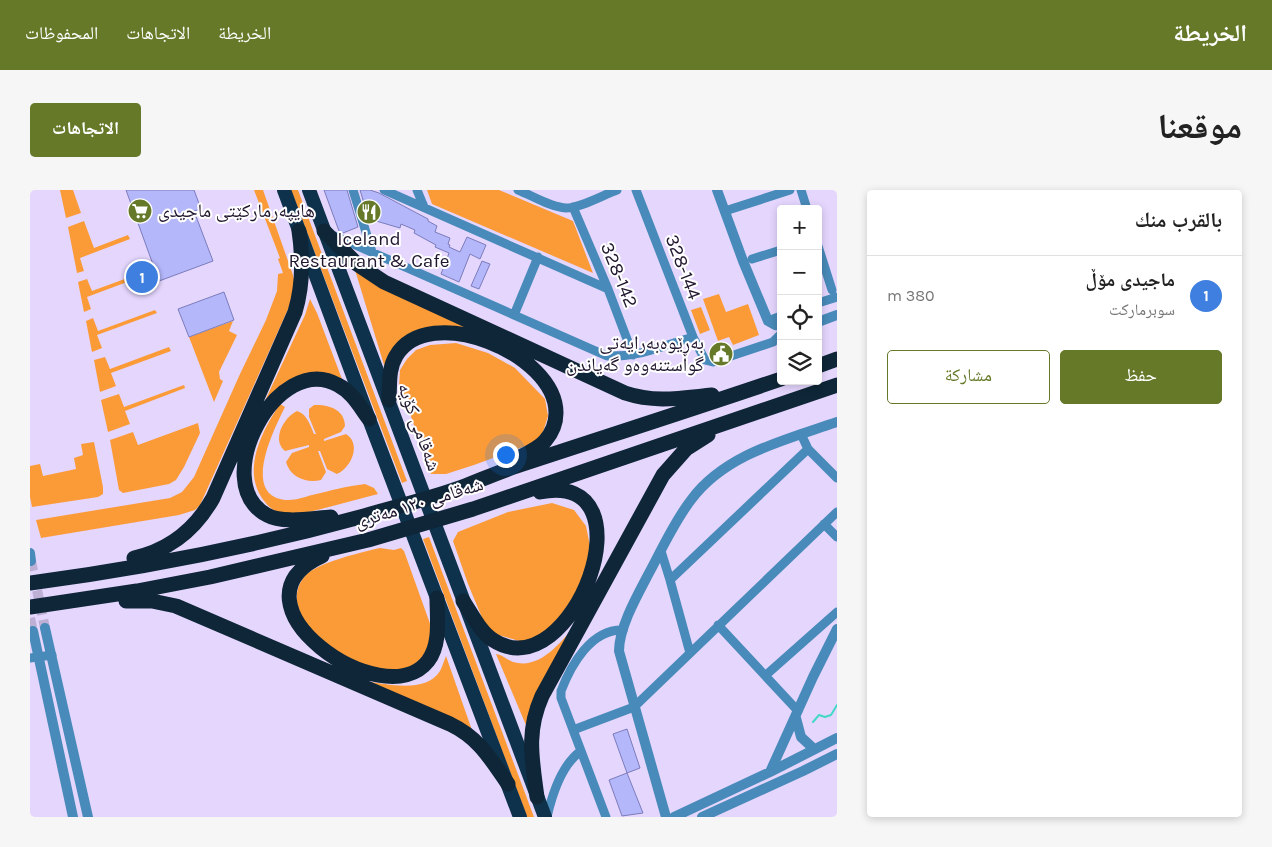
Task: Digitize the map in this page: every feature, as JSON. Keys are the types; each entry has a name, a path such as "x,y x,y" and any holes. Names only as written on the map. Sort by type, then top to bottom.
{"highway":[{"path":"284,190 520,817"},
{"name":"شەقامی کۆیە","path":"309,190 546,817"},
{"path":"51,580 100,565 157,551 182,537 202,516 227,469 295,312 301,280 299,231"},
{"path":"324,231 357,264 384,282 625,393 651,400 670,400 745,391"},
{"path":"389,400 390,372 395,357 410,341 430,334 464,335 491,343 509,351 526,362 545,381 554,399 556,413 553,428 545,441 530,452 459,488"},
{"path":"822,365 837,359"},
{"path":"367,515 285,520 272,518 260,511 252,501 246,489 244,471 245,459 252,439 265,414 283,392 296,383 317,379 339,385 350,394 369,419"},
{"name":"شەقامی ١٢٠ مەتری","path":"30,583 210,552 274,539 367,515 459,488 516,466 777,379"},
{"name":"شەقامی ١٢٠ مەتری","path":"30,607 210,577 373,539 466,512 837,384"},
{"path":"537,797 531,753 532,730 537,707 553,674 663,475 678,457 696,442 742,417"},
{"path":"463,601 484,633 494,641 512,647 531,645 552,633 574,610 589,581 596,550 597,529 593,513 583,500 569,492 557,490 543,491 466,512"},
{"path":"373,539 311,562 301,570 293,582 290,604 294,619 322,649 343,662 366,671 392,676 412,673 428,661 434,649 438,629 437,598"},
{"path":"64,602 142,600 166,602 176,606 458,728 478,742 508,784"}],"street":[{"path":"353,190 372,252"},
{"path":"384,190 608,289"},
{"path":"417,190 424,207"},
{"path":"518,190 540,194 554,206 565,208 573,207 617,190"},
{"name":"328-144","path":"636,190 701,355 708,362 713,362 773,342 777,339"},
{"path":"717,190 743,262 768,321 777,325"},
{"path":"725,212 790,190"},
{"path":"801,190 806,205"},
{"name":"328-142","path":"573,207 608,289 633,355"},
{"path":"324,231 608,356 626,357 693,337"},
{"path":"819,250 835,294 822,302"},
{"path":"752,259 777,251"},
{"path":"514,315 538,258"},
{"path":"822,321 837,315"},
{"path":"768,321 777,318"},
{"path":"666,817 620,651 619,643 623,630 638,594 691,499 712,477 725,467 756,451 837,422"},
{"path":"801,434 808,449 837,478"},
{"path":"670,580 808,449"},
{"path":"573,730 634,707 837,512"},
{"path":"824,524 837,537"},
{"path":"661,551 690,653"},
{"path":"766,675 837,612"},
{"path":"718,625 766,675 797,715 801,737 814,749"},
{"path":"45,628 88,817"},
{"path":"770,772 837,629"},
{"path":"606,817 560,691 581,653 592,641 608,632 623,630"},
{"path":"33,631 34,658 72,817"},
{"path":"34,658 52,655"},
{"path":"674,817 837,738"},
{"path":"546,817 559,781 571,761 581,751"},
{"path":"702,817 837,754"}],"shaded area":[{"path":"60,190 73,190 81,213 66,218"},
{"path":"254,190 263,190 295,285 289,307 200,505 195,510 179,515 41,538 36,520 170,498 182,492 194,477 266,320 277,291 278,274 283,273 278,259 280,258"},
{"path":"291,190 298,190 407,481 402,483"},
{"path":"427,190 499,190 573,221 593,273 432,204"},
{"path":"84,221 94,248 128,235 130,239 80,258 84,271 77,273 68,227"},
{"path":"355,270 498,338 431,327 384,365"},
{"path":"141,273 143,276 87,297 91,309 84,312 78,282 87,279 92,291"},
{"path":"719,294 726,312 748,304 759,335 733,345 729,337 718,341 703,299"},
{"path":"310,299 342,379 320,373 293,379 281,385 270,400 263,405 305,315"},
{"path":"701,307 710,330 700,334 691,310"},
{"path":"155,310 157,313 97,335 102,348 92,352 86,321 93,318 98,331"},
{"path":"233,321 229,331 237,335 219,372 220,379 223,381 214,402 189,337"},
{"path":"456,343 488,353 515,368 545,399 548,416 543,432 534,443 446,474 431,474 399,387 400,370 416,350 430,345"},
{"path":"169,347 171,351 111,373 116,386 100,392 94,360 105,357 110,369"},
{"path":"184,385 185,388 125,411 130,424 108,432 101,400 119,394 124,407"},
{"path":"280,404 285,407 268,446 263,476 266,488 274,497 295,500 365,484 374,488 378,494 297,514 282,514 270,507 258,490 254,478 254,465 261,439"},
{"path":"314,405 335,409 344,420 345,426 341,432 324,439 324,441 346,434 351,438 354,449 353,456 347,467 337,474 327,469 320,451 318,451 326,472 321,480 310,481 300,478 291,472 286,462 292,453 309,447 309,445 285,451 279,441 279,435 284,423 297,411 306,417 314,434 316,434 309,417 309,409"},
{"path":"198,423 200,433 176,480 169,484 123,493 119,490 110,440 133,432 138,445"},
{"path":"94,442 103,494 98,497 32,507 30,497 30,466 40,464 43,476 76,469 74,458 83,455 81,444"},
{"path":"552,503 574,510 586,526 590,546 583,585 543,639 526,643 488,632 453,541 458,532 508,512"},
{"path":"429,537 534,817 527,817 423,539"},
{"path":"380,548 394,550 401,548 404,551 433,632 431,649 410,668 403,670 388,670 358,664 337,654 315,635 306,624 300,613 297,600 298,588 305,576 311,571 340,559"},
{"path":"577,624 528,730 496,654 513,662 532,662 549,653"},
{"path":"446,656 473,733 365,681 406,686 425,683 440,671"}],"building":[{"path":"126,190 194,190 201,209 194,211 213,261 159,281"},
{"path":"324,190 347,190 358,227 343,233 339,231"},
{"path":"360,190 370,190 379,193 428,219 428,221 437,226 435,232 450,238 449,247 460,252 467,237 486,245 480,259 470,254 459,282 441,274 449,253 435,247 436,245 414,233 415,230 401,224 400,228 376,221 370,223"},
{"path":"482,261 490,264 479,289 471,286"},
{"path":"224,292 234,320 189,337 178,309"},
{"path":"627,729 640,768 627,773 613,734"},
{"path":"627,773 643,813 622,816 609,780"}],"waterway":[{"path":"813,722 819,715 825,717 831,715 837,705"}],"tunnel":[{"path":"31,561 45,628"},
{"path":"30,618 33,631"}],"place":[{"name":"هایپەرمارکێتی ماجیدی","path":"140,211"},
{"name":"Iceland Restaurant & Cafe","path":"369,212"},
{"name":"ماجیدی مۆڵ","path":"142,277"},
{"name":"بەڕێوەبەرایەتی گواستنەوەو گەیاندن","path":"721,354"}]}
